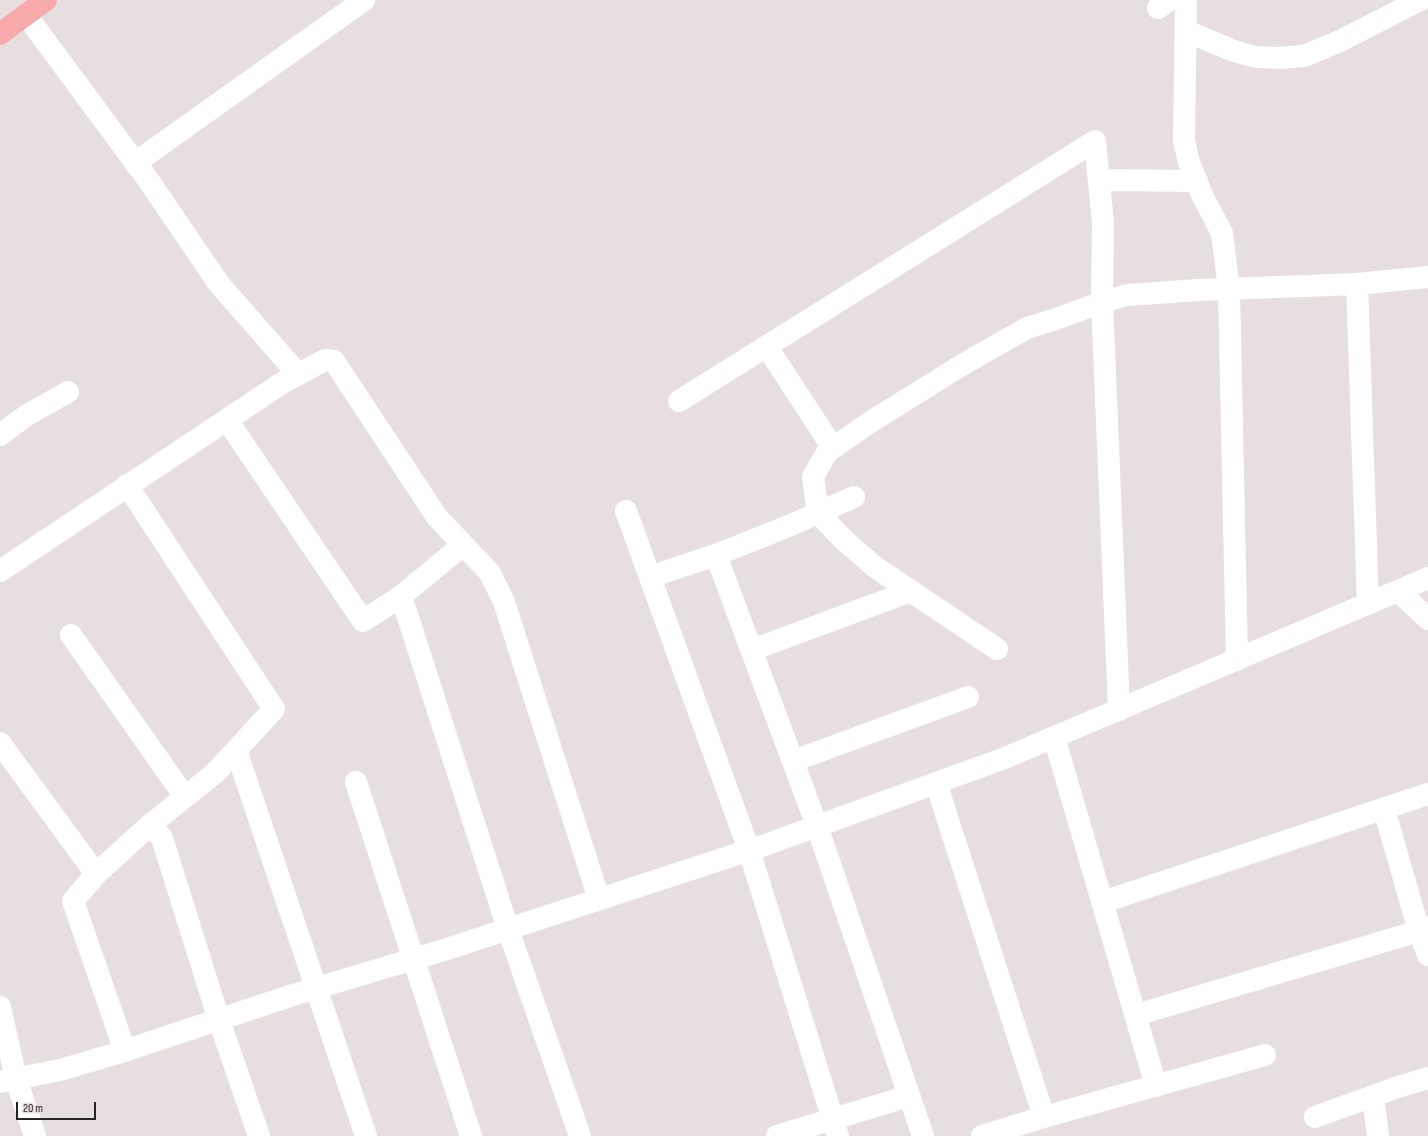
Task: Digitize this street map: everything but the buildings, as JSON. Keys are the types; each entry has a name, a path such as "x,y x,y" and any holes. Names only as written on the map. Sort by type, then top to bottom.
{"main road":[{"path":"0,34 46,0"}],"street":[{"path":"135,163 364,0"},
{"path":"1186,0 1184,141 1189,162 1222,233 1229,289 1237,660"},
{"path":"1186,31 1234,52 1256,57 1279,58 1304,56 1340,41 1420,0"},
{"path":"26,15 135,163 219,284 298,374"},
{"path":"679,401 1095,141 1104,223 1102,302 1119,710"},
{"path":"1099,180 1197,181"},
{"path":"997,649 875,567 844,540 818,513 813,476 827,452 962,365 1027,328 1102,302 1127,295 1357,284 1428,277"},
{"path":"1357,284 1368,604"},
{"path":"767,347 833,448"},
{"path":"0,571 282,383 325,360 334,361 437,516 490,572 504,602 599,899"},
{"path":"2,430 68,392"},
{"path":"227,420 363,621 400,596 463,544"},
{"path":"125,1051 73,901 96,874 150,825 215,773 274,710 127,485"},
{"path":"650,577 716,555 791,525 854,497"},
{"path":"626,511 748,850 835,1127"},
{"path":"716,555 818,826 923,1136"},
{"path":"8,1081 60,1070 125,1051 315,988 508,929 818,826 1005,758 1428,578"},
{"path":"752,650 911,591"},
{"path":"1398,591 1428,619"},
{"path":"400,596 508,929 580,1136"},
{"path":"71,635 185,797"},
{"path":"793,761 968,698"},
{"path":"1054,738 1156,1086"},
{"path":"0,743 96,874"},
{"path":"236,750 366,1136"},
{"path":"356,782 470,1136"},
{"path":"936,783 1044,1117"},
{"path":"1103,902 1428,794"},
{"path":"1384,809 1423,929 1428,955"},
{"path":"150,825 162,838 219,1020 259,1136"},
{"path":"1136,1015 1423,929"},
{"path":"0,1007 8,1081 35,1136"},
{"path":"982,1136 1014,1131 1044,1117 1265,1055"},
{"path":"1315,1117 1398,1087 1428,1078"},
{"path":"777,1136 835,1127 909,1096"},
{"path":"1373,1096 1378,1136"}]}
